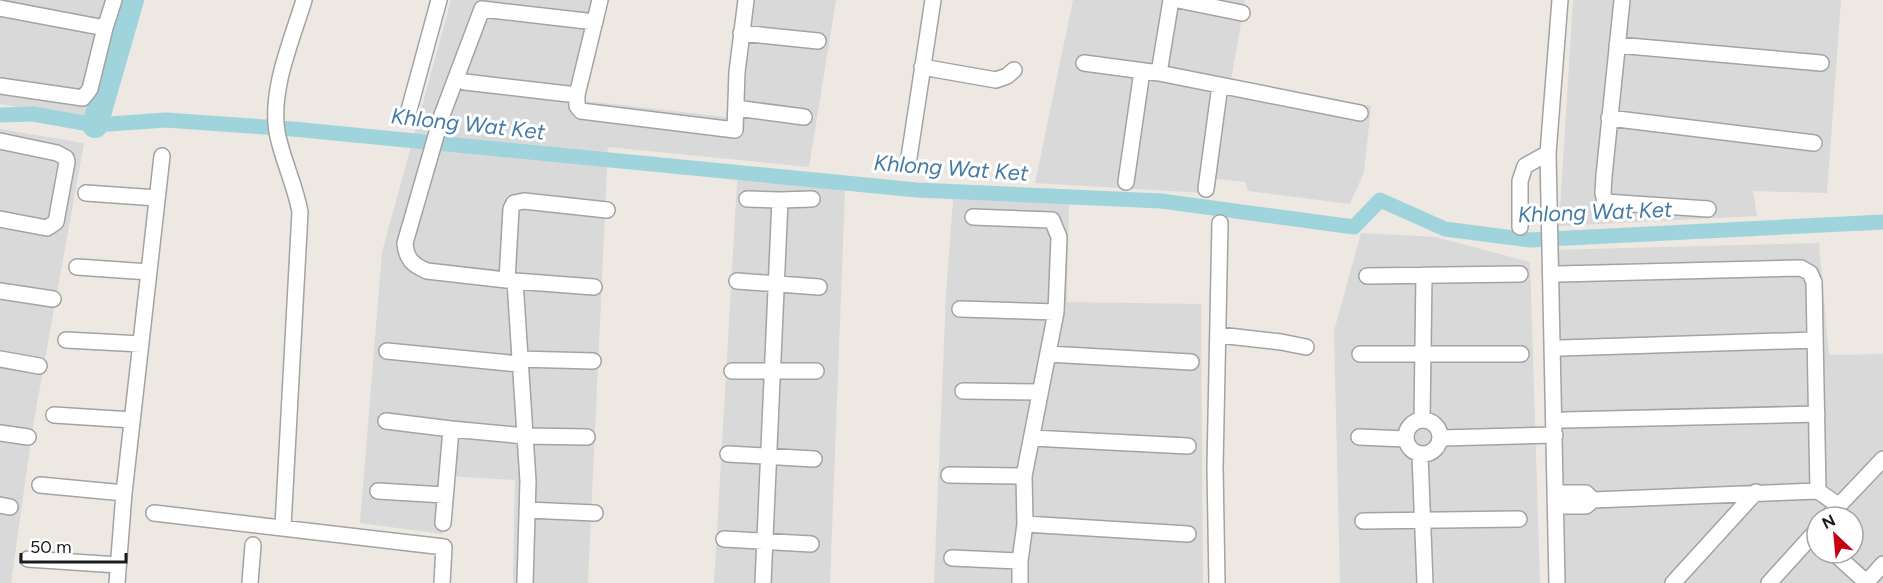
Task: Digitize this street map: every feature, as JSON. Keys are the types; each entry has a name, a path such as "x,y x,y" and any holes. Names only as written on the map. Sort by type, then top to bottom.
{"street":[{"path":"0,86 83,98 90,89 114,0"},
{"path":"283,526 300,212 297,192 280,146 276,110 282,75 304,0"},
{"path":"409,110 439,0"},
{"path":"600,0 577,95 577,106 581,111 735,130 741,33 746,0"},
{"path":"908,164 933,0"},
{"path":"1159,74 1170,0"},
{"path":"1178,0 1242,13"},
{"path":"1557,583 1555,268 1549,231 1548,153 1560,0"},
{"path":"1622,0 1609,118 1603,193 1605,202 1708,209"},
{"path":"0,8 105,28"},
{"path":"594,287 511,281 427,271 415,266 405,254 405,243 442,115 482,9 596,22"},
{"path":"741,33 818,41"},
{"path":"1617,45 1821,63"},
{"path":"1084,63 1220,85 1360,113"},
{"path":"922,67 996,80 1007,76 1014,70"},
{"path":"1126,182 1142,71"},
{"path":"465,82 577,95"},
{"path":"1206,189 1220,85"},
{"path":"736,108 804,117"},
{"path":"1609,118 1814,143"},
{"path":"0,141 57,153 66,158 67,162 56,222 52,226 47,228 0,219"},
{"path":"1520,227 1520,181 1525,166 1548,153"},
{"path":"117,583 124,493 162,156"},
{"path":"86,193 157,198"},
{"path":"747,199 812,199"},
{"path":"763,583 780,200"},
{"path":"525,583 527,510 525,436 511,281 511,209 514,203 524,201 607,210"},
{"path":"973,217 1052,220 1059,237 1056,312 1024,476 1025,524 1020,561 1020,583"},
{"path":"1217,583 1215,467 1220,223"},
{"path":"77,267 149,272"},
{"path":"1555,268 1801,268 1810,273 1814,282 1818,491 1828,505"},
{"path":"1367,276 1520,274"},
{"path":"1422,419 1424,275"},
{"path":"736,281 819,287"},
{"path":"0,291 53,299"},
{"path":"960,309 1056,312"},
{"path":"1219,335 1281,342 1306,348"},
{"path":"66,340 141,344"},
{"path":"1561,348 1815,340"},
{"path":"387,351 519,361 593,361"},
{"path":"1360,354 1423,352 1521,354"},
{"path":"1048,354 1191,362"},
{"path":"0,360 39,366"},
{"path":"732,371 773,373 816,371"},
{"path":"963,391 1039,392"},
{"path":"1564,420 1817,414"},
{"path":"54,415 132,420"},
{"path":"1422,419 1432,421 1441,438 1438,447 1429,454 1420,455 1410,450 1405,439 1411,424 1422,419"},
{"path":"386,421 525,436 586,437"},
{"path":"443,523 451,429"},
{"path":"0,433 28,437"},
{"path":"1441,438 1555,435"},
{"path":"1359,437 1405,439"},
{"path":"1032,438 1188,446"},
{"path":"728,454 814,459"},
{"path":"1420,455 1425,583"},
{"path":"1839,505 1883,459"},
{"path":"949,475 1024,476"},
{"path":"40,484 124,493"},
{"path":"378,491 444,495"},
{"path":"1556,499 1586,493 1593,500 1818,491"},
{"path":"1673,583 1756,492"},
{"path":"527,510 595,513"},
{"path":"154,513 283,526 444,547 442,583"},
{"path":"1363,521 1519,519"},
{"path":"1025,524 1188,534"},
{"path":"723,538 811,544"},
{"path":"250,583 253,545"},
{"path":"1769,583 1805,545"},
{"path":"952,558 1020,561"},
{"path":"28,559 118,566"},
{"path":"1847,565 1866,583 1883,564"}],"shaded area":[{"path":"0,0 120,0 110,44 105,118 85,119 0,104"},
{"path":"451,0 592,0 577,100 726,117 743,0 836,0 809,167 608,147 588,583 513,583 515,480 448,476 442,534 360,523 382,252"},
{"path":"1073,0 1245,0 1231,80 1371,106 1364,172 1350,204 1248,191 1245,182 1208,178 1203,193 1035,183"},
{"path":"1573,0 1841,0 1827,193 1753,191 1757,216 1559,226"},
{"path":"0,129 84,143 33,426 11,583 0,583"},
{"path":"738,166 845,191 830,583 714,583"},
{"path":"953,199 1069,204 1067,302 1201,304 1203,583 934,583 946,295"},
{"path":"1361,233 1436,237 1530,262 1540,583 1340,583 1334,331"},
{"path":"1819,243 1829,355 1883,354 1883,583 1558,583 1551,250"}],"waterway":[{"path":"95,125 131,0"},
{"name":"Khlong Wat Ket","path":"0,115 33,114 95,125 166,120 293,129 917,190 1161,201 1354,227 1380,200 1445,229 1530,240 1883,222"}]}
